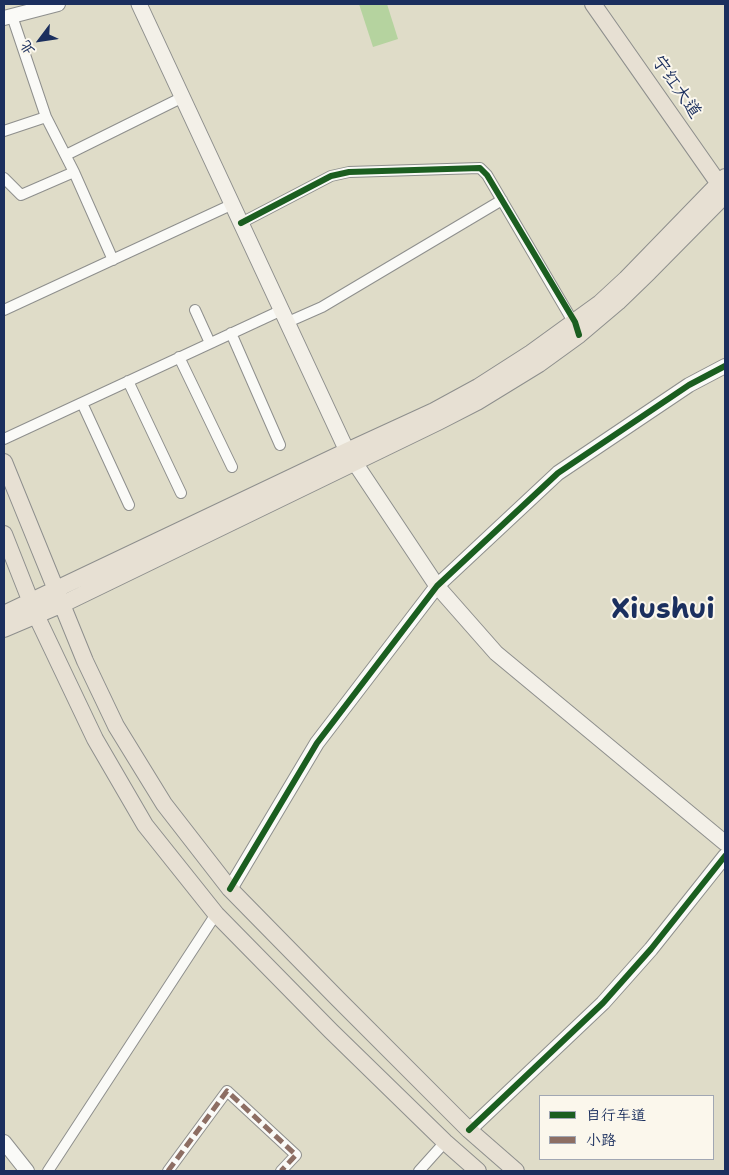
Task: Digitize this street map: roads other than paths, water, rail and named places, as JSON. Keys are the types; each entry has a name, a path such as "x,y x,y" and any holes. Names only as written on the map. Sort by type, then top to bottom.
{"main road":[{"path":"140,4 351,457 437,586 496,653 725,843"},
{"name":"宁红大道","path":"593,4 724,184"},
{"name":"宁红大道","path":"607,4 724,184"},
{"path":"4,614 34,608 60,597 351,457 469,392 531,353 577,328 600,302 724,184"},
{"path":"4,462 85,661 116,726 164,804 230,889 469,1130 516,1171"},
{"path":"4,534 34,608 95,740 145,825 216,914 331,1031 445,1142 478,1171"},
{"path":"4,629 34,608"}],"street":[{"path":"58,4 8,17 46,117 74,172 113,260"},
{"path":"66,155 183,97"},
{"path":"4,131 46,117"},
{"path":"242,223 332,176 349,172 480,168 502,200 577,328"},
{"path":"4,179 21,195 74,172"},
{"path":"4,439 231,333 285,316 322,307 502,200"},
{"path":"4,310 232,204"},
{"path":"196,310 210,343"},
{"path":"231,333 280,445"},
{"path":"179,358 232,467"},
{"path":"230,889 317,743 437,586 558,472 689,385 725,366"},
{"path":"128,381 181,493"},
{"path":"82,403 129,505"},
{"path":"469,1130 603,1003 651,949 725,856"},
{"path":"48,1171 216,914"},
{"path":"168,1171 228,1091 296,1155 281,1171"},
{"path":"4,1142 27,1171"},
{"path":"419,1171 445,1142"}],"district":[{"name":"Xiushui","path":"663,611"}]}
